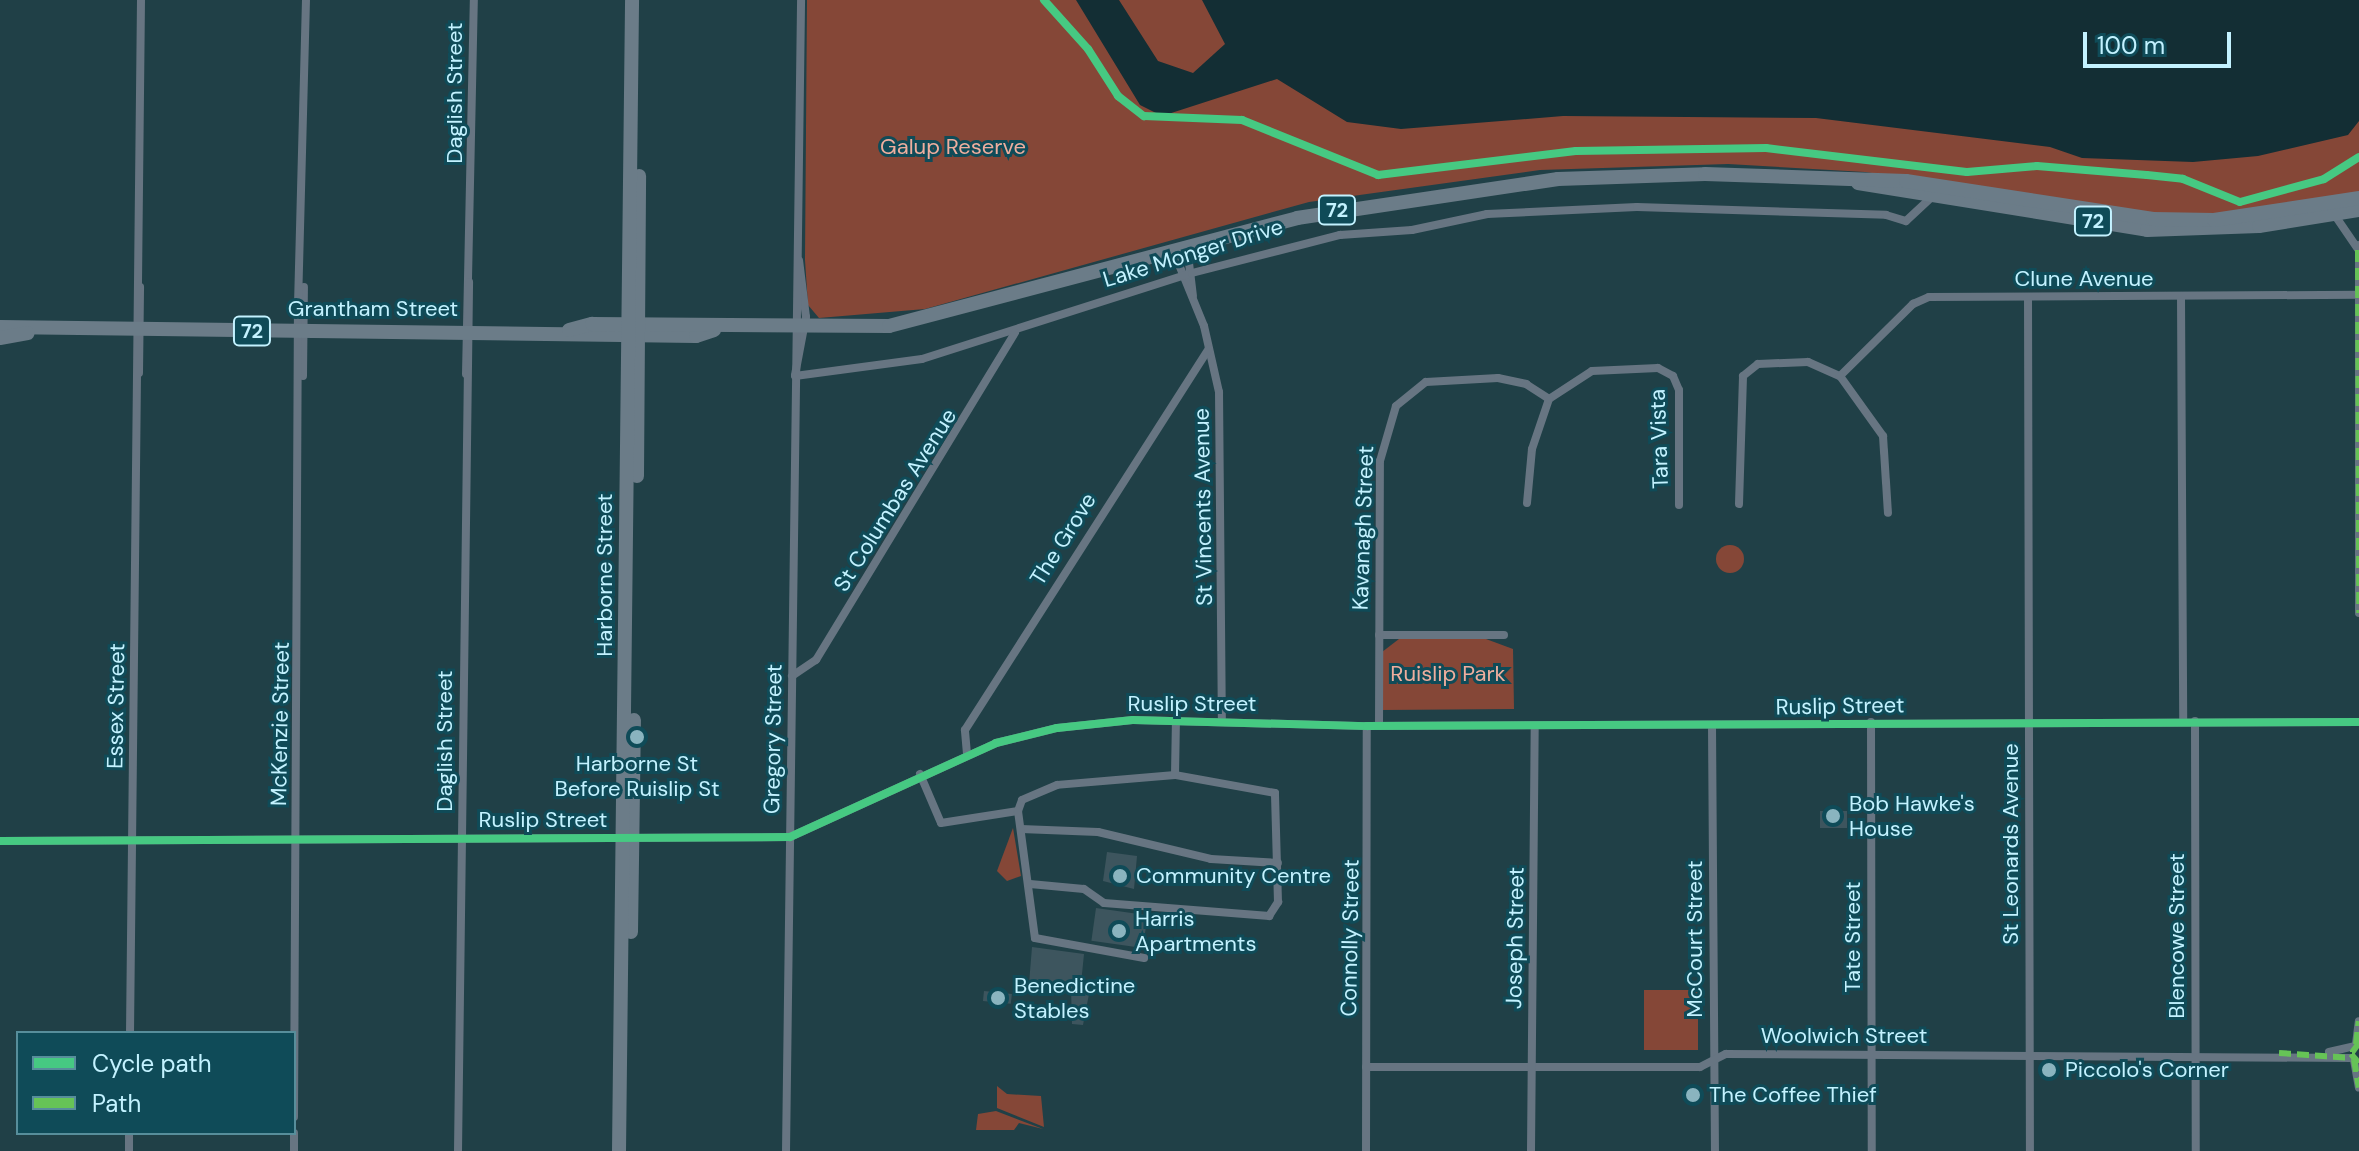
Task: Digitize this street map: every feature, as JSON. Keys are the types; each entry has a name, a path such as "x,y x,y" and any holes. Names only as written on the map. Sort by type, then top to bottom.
{"main road":[{"name":"Harborne Street","path":"628,1151 632,0"},
{"name":"Harborne Street","path":"632,330 640,0"},
{"name":"Lake Monger Drive","path":"832,329 939,317 1180,246 1371,203 1558,179 1705,174 1854,182 2153,219 2214,220 2359,198"},
{"name":"Lake Monger Drive","path":"1936,191 2191,232 2359,210"},
{"name":"Grantham Street","path":"0,327 32,332 832,329"},
{"name":"Grantham Street","path":"0,338 32,332"},
{"name":"Harborne Street","path":"619,1151 627,838"}],"street":[{"name":"Essex Street","path":"130,1031 141,0"},
{"name":"McKenzie Street","path":"295,1031 306,0"},
{"name":"Daglish Street","path":"458,1151 474,0"},
{"name":"Gregory Street","path":"786,1151 801,0"},
{"name":"Lake Monger Drive","path":"795,376 922,359 1015,333 1181,276 1340,235 1412,230 1487,214 1637,207 1886,215 1906,221 1936,191"},
{"path":"2334,214 2358,248 2359,613"},
{"name":"St Vincents Avenue","path":"1180,246 1192,273 1193,297"},
{"name":"St Vincents Avenue","path":"1180,246 1181,276 1193,297 1209,349 1222,437 1222,721"},
{"name":"Clune Avenue","path":"1840,376 1920,300 2359,295"},
{"name":"St Leonards Avenue","path":"2028,297 2030,1151"},
{"path":"2181,297 2183,721"},
{"name":"St Columbas Avenue","path":"792,676 816,660 1015,333"},
{"name":"The Grove","path":"967,754 965,730 1209,349"},
{"path":"1739,504 1747,371 1767,363 1808,362 1840,376 1883,436 1888,513"},
{"name":"Tara Vista","path":"1549,399 1592,371 1658,368 1673,376 1679,390 1679,505"},
{"name":"Kavanagh Street","path":"1379,726 1380,461 1401,397 1426,382 1498,378 1526,384 1549,399"},
{"path":"1527,503 1532,449 1549,399"},
{"path":"1379,635 1504,635"},
{"path":"1175,775 1176,720"},
{"name":"Ruslip Street","path":"0,841 790,837 967,754 1057,728 1176,720 1367,726 2359,722"},
{"name":"Blencowe Street","path":"2195,721 2196,1151"},
{"name":"Tate Street","path":"1871,722 1872,1151"},
{"name":"Connolly Street","path":"1366,1151 1367,726"},
{"name":"Joseph Street","path":"1531,1151 1535,726"},
{"name":"McCourt Street","path":"1712,726 1715,1151"},
{"path":"920,774 941,823 1018,811"},
{"path":"1030,884 1084,889 1104,903 1264,918 1278,902 1279,799 1267,788 1175,775 1057,785 1028,794 1018,811 1030,884 1033,933 1039,941 1144,958"},
{"path":"1021,829 1098,832 1211,859 1278,863"},
{"path":"2359,1021 2355,1060 2359,1088"},
{"name":"Woolwich Street","path":"2324,1053 2356,1044"},
{"name":"Woolwich Street","path":"1366,1067 1700,1067 1726,1054 2324,1053 2355,1060"}],"green space":[{"name":"Galup Reserve","path":"807,0 2359,0 2359,193 2213,214 2151,213 1865,172 1728,164 1540,170 1309,202 925,309 819,318 808,305 805,260"},
{"path":"1730,545 1740,549 1744,559 1740,569 1730,573 1720,569 1716,559 1720,549"},
{"name":"Ruislip Park","path":"1399,639 1486,639 1513,649 1514,709 1383,710 1382,652"},
{"path":"1013,828 1021,876 1007,881 997,871"},
{"path":"1644,990 1698,990 1698,1050 1644,1050"},
{"path":"997,1086 1007,1094 1041,1096 1044,1127 997,1108"},
{"path":"996,1111 1043,1129 1019,1123 1014,1130 976,1130 978,1114"}],"water":[{"path":"1076,0 1119,0 1158,61 1193,73 1225,44 1202,0 2359,0 2359,121 2348,135 2258,156 2193,162 2082,158 2050,147 1816,118 1563,116 1401,129 1347,122 1277,79 1162,116 1140,105"}],"building":[{"name":"Bob Hawke's House","path":"1820,811 1847,811 1847,828 1820,828"},
{"name":"Community Centre","path":"1107,852 1137,856 1134,889 1103,881"},
{"name":"Harris Apartments","path":"1096,908 1147,915 1143,948 1091,941"},
{"path":"1032,947 1084,954 1080,994 1089,994 1083,1025 1072,1024 1071,988 1029,984"},
{"name":"Benedictine Stables","path":"984,991 1012,994 1011,1004 983,1001"}],"marked path":[{"path":"2358,250 2359,613"},
{"path":"2356,1044 2359,1021"},
{"path":"2359,1043 2351,1054 2359,1063"},
{"path":"2279,1053 2352,1058"},
{"path":"2354,1060 2359,1088"}],"cycle path":[{"path":"1044,0 1088,49 1118,96 1144,116 1242,120 1378,175 1576,151 1766,148 1967,172 2037,166 2183,179 2240,202 2324,179 2359,157"},
{"path":"0,841 790,837 996,743 1057,728 1133,720 1367,726 2359,722"}],"place":[{"name":"Harborne St Before Ruislip St","path":"637,737"},
{"name":"Bob Hawke's House","path":"1833,816"},
{"name":"Community Centre","path":"1120,876"},
{"name":"Harris Apartments","path":"1119,931"},
{"name":"Benedictine Stables","path":"998,998"},
{"name":"Piccolo's Corner","path":"2049,1070"},
{"name":"The Coffee Thief","path":"1693,1095"}]}
